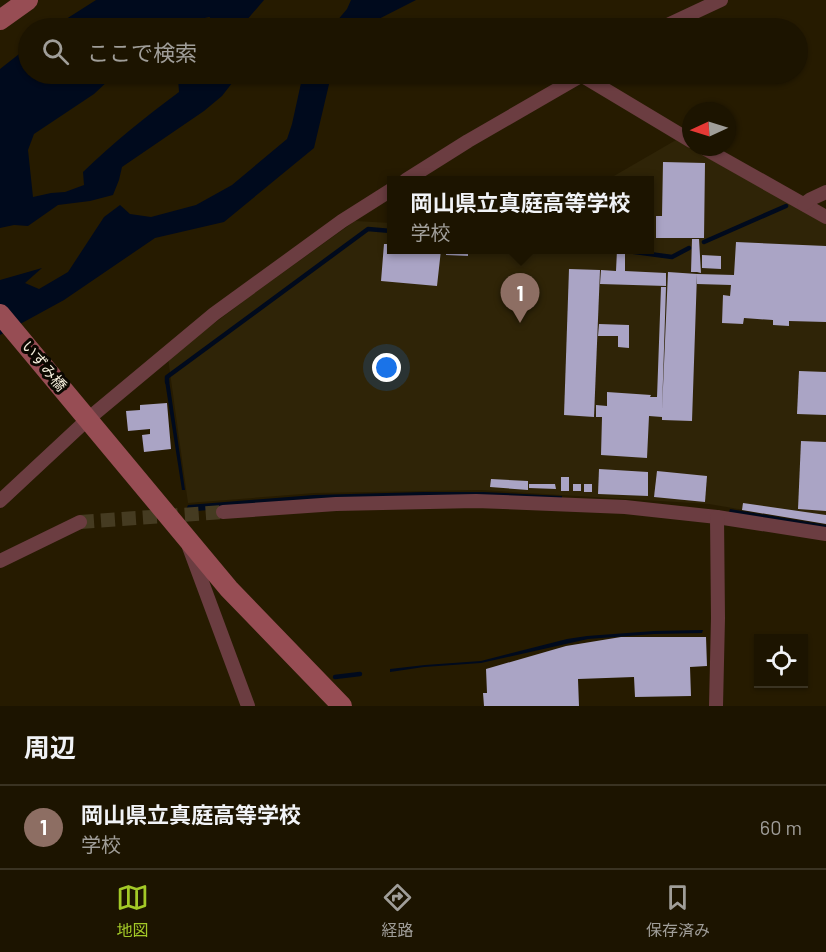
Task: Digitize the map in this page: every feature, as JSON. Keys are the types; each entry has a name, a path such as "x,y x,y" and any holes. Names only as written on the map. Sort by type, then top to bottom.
{"street":[{"path":"0,20 28,0"},
{"path":"683,18 721,0"},
{"path":"412,176 566,84"},
{"path":"599,84 682,135"},
{"path":"718,156 826,217"},
{"path":"804,204 826,192"},
{"path":"0,501 88,419 214,314 342,221 387,193"},
{"name":"いずみ橋","path":"0,314 229,589 342,706"},
{"path":"223,512 336,504 476,501 625,507 717,517 826,534"},
{"path":"717,517 717,706"},
{"path":"0,561 80,522"},
{"path":"185,536 248,706"}],"shaded area":[{"path":"676,140 682,143 682,156 705,156 826,223 826,524 709,504 481,490 315,493 188,503 168,358 355,221 387,223 387,254 654,254 654,176 614,176"}],"water":[{"path":"96,0 264,0 249,18 68,18"},
{"path":"351,0 416,0 381,18 339,18"},
{"path":"18,55 18,84 105,84 94,94 34,134 28,150 33,197 65,192 84,185 83,172 179,92 178,84 231,84 222,96 204,111 122,167 113,195 58,205 28,226 14,225 0,228 0,69"},
{"path":"301,84 329,84 314,148 224,222 155,238 64,300 0,335 0,280 42,268 25,283 39,289 68,272 104,217 120,205 130,214 151,217 196,205 232,185 287,139"},
{"path":"166,378 169,380 185,490 182,490"},
{"path":"424,492 562,496 562,502 315,501 185,512 188,505 314,495"},
{"path":"730,509 826,525 826,530 728,515"},
{"path":"703,630 702,633 588,639 481,663 390,672 390,669 481,661 587,636"}],"building":[{"path":"663,162 705,163 704,238 656,238 656,216 662,216"},
{"path":"692,239 699,239 701,273 691,272"},
{"path":"736,242 826,246 826,322 789,321 789,326 773,325 773,320 744,318 743,324 722,323 723,295 730,296 731,285 697,284 697,274 734,275"},
{"path":"384,244 387,244 387,254 441,254 437,286 381,281"},
{"path":"468,254 468,256 446,255"},
{"path":"617,254 625,254 625,271 666,273 666,286 600,284 601,270 616,271"},
{"path":"702,255 721,256 721,269 702,268"},
{"path":"569,269 600,270 594,417 564,415"},
{"path":"668,272 697,274 692,421 662,420 662,417 649,416 647,458 601,455 602,417 596,417 596,405 607,406 607,392 657,397 661,287 666,287 662,410"},
{"path":"599,324 629,325 629,348 618,347 618,336 598,336"},
{"path":"799,371 826,372 826,415 797,414"},
{"path":"167,403 171,449 144,452 142,435 150,434 150,429 128,431 126,411 140,410 140,405"},
{"path":"801,441 826,442 826,511 798,509"},
{"path":"599,469 648,472 648,496 598,494"},
{"path":"657,471 707,476 705,502 654,497"},
{"path":"561,477 569,477 569,491 561,491"},
{"path":"491,479 528,481 528,490 490,487"},
{"path":"529,484 555,484 556,489 529,488"},
{"path":"573,484 581,484 581,491 573,491"},
{"path":"584,484 592,484 592,492 584,492"},
{"path":"743,503 826,515 826,524 742,510"},
{"path":"621,637 706,637 707,666 690,667 691,696 635,697 634,677 578,679 579,706 484,706 483,693 487,693 486,669 566,646"}],"waterway":[{"path":"704,242 786,206"},
{"path":"167,382 167,377 368,229 387,231"},
{"path":"650,254 672,257 689,248"},
{"path":"335,677 360,674"}],"tunnel":[{"path":"80,522 223,512"}],"place":[{"name":"岡山県立真庭高等学校","path":"520,323"}]}
